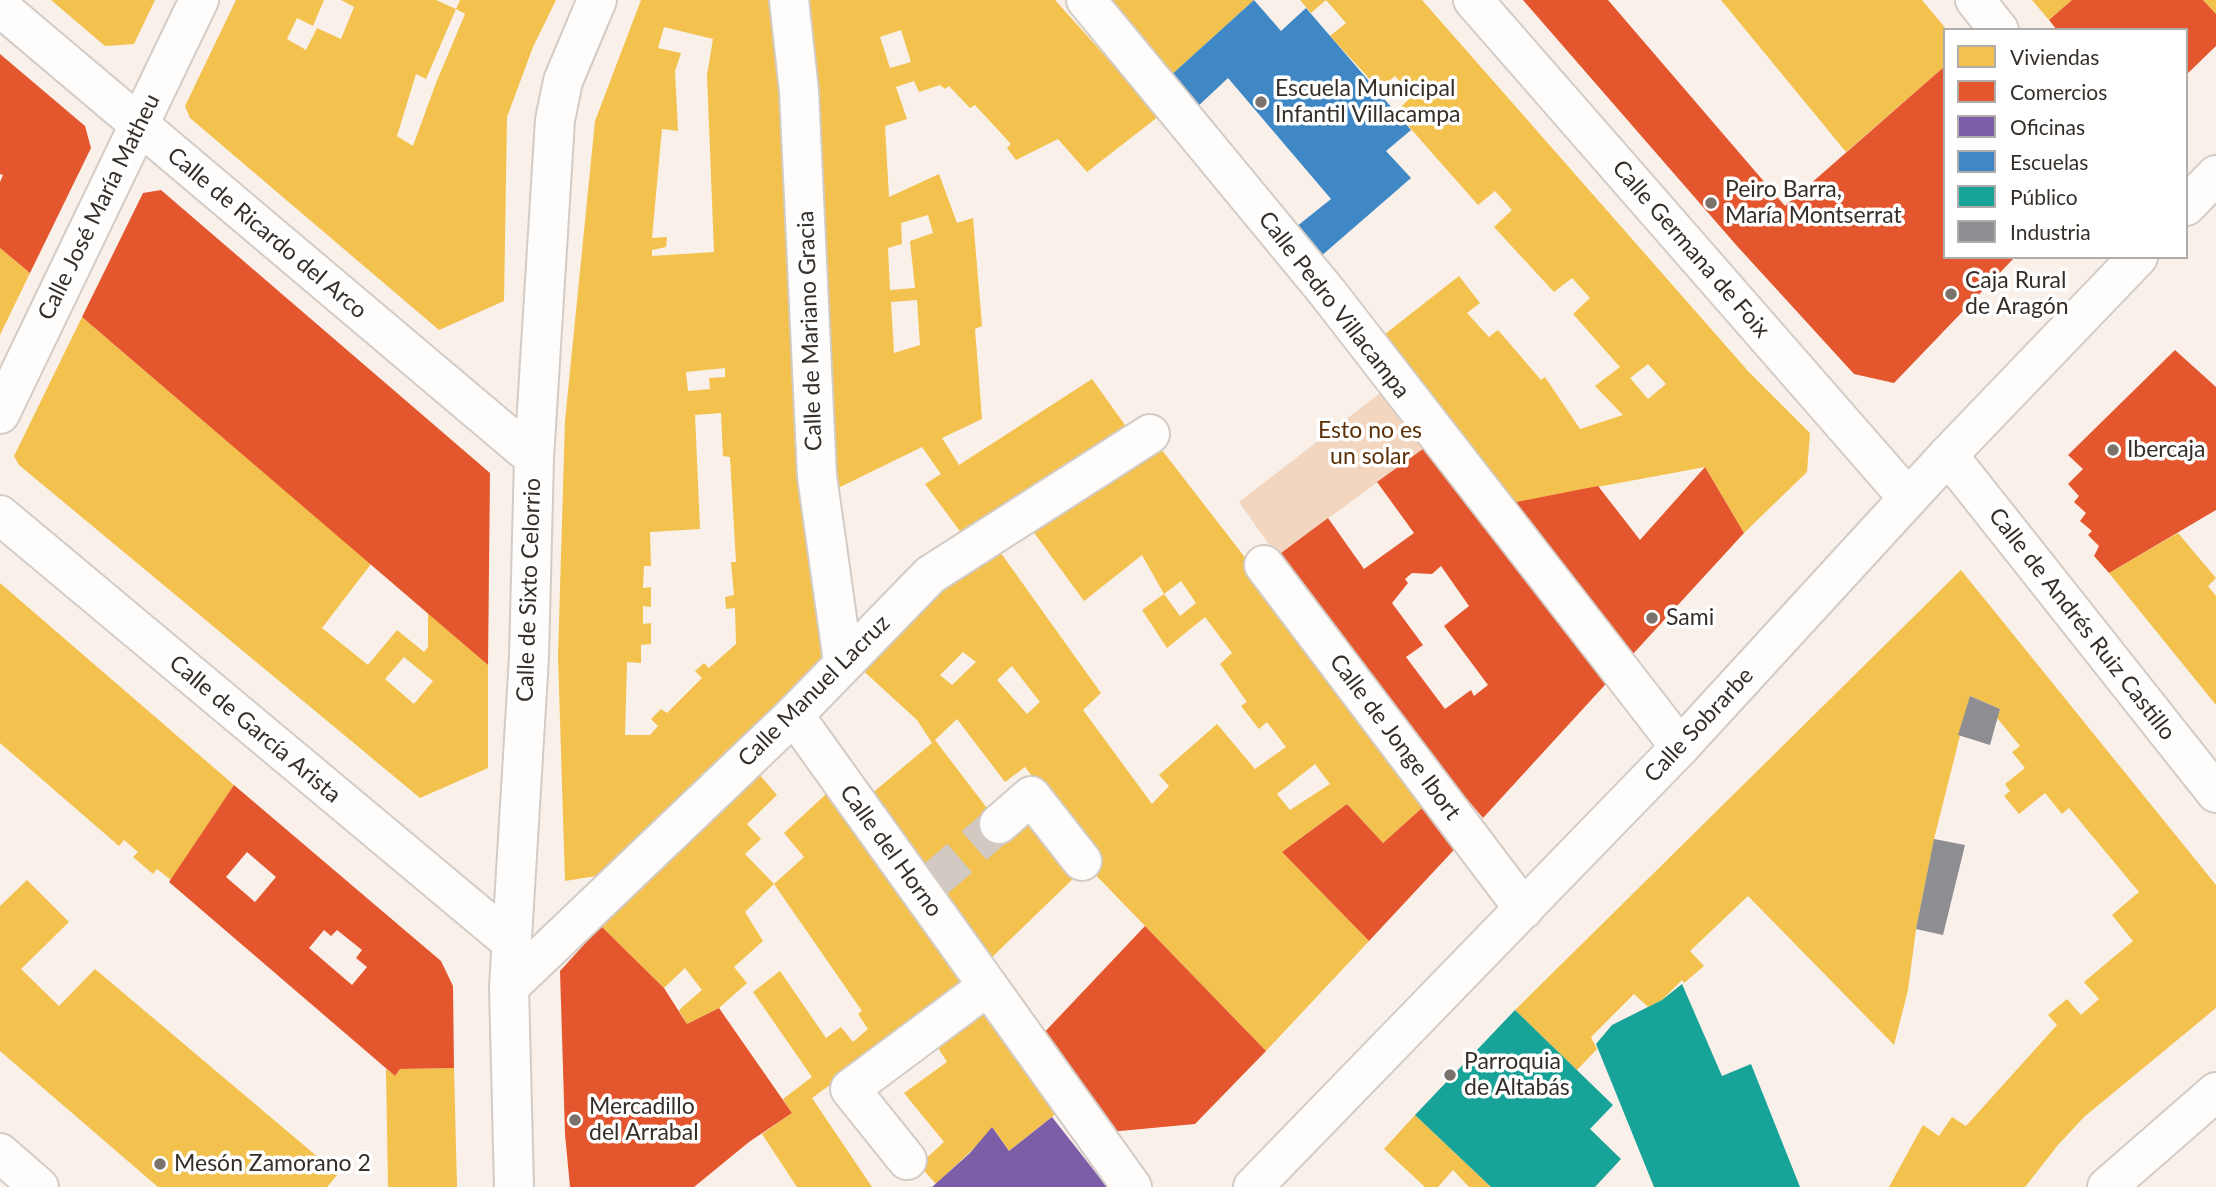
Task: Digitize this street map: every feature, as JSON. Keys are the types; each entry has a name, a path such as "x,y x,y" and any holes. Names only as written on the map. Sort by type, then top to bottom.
{"street":[{"name":"Calle José María Matheu","path":"0,414 199,0"},
{"name":"Calle de Sixto Celorrio","path":"514,1187 509,987 529,657 534,458 555,120 563,81 597,0"},
{"name":"Calle de Mariano Gracia","path":"789,0 799,91 817,476 843,661"},
{"name":"Calle Pedro Villacampa","path":"1086,0 1327,292 1680,747"},
{"name":"Calle Germana de Foix","path":"1473,0 1908,498"},
{"path":"1975,0 1998,28"},
{"name":"Calle de Ricardo del Arco","path":"0,7 534,458"},
{"path":"2188,204 2216,175"},
{"name":"Calle Sobrarbe","path":"1254,1187 1680,747 1948,455 2136,259"},
{"name":"Calle Manuel Lacruz","path":"509,987 794,715 843,661 930,575 1150,434"},
{"name":"Calle de Andrés Ruiz Castillo","path":"1948,455 2216,793"},
{"name":"Calle de García Arista","path":"0,515 511,942"},
{"name":"Calle de Jonge Ibort","path":"1264,565 1524,909"},
{"name":"Calle del Horno","path":"794,715 926,888 988,986 1132,1187"},
{"path":"999,824 1026,789 1082,861"},
{"path":"907,1160 850,1089 988,986"},
{"path":"2107,1187 2216,1092"},
{"path":"0,1153 38,1187"}],"green space":[{"name":"Esto no es un solar","path":"1384,390 1427,446 1277,556 1239,502"}],"building: Viviendas":[{"path":"51,0 155,0 134,44 105,46"},
{"path":"236,0 324,0 313,26 297,18 287,39 306,50 317,28 341,39 354,7 341,0 436,0 456,9 460,0 556,0 533,47 507,117 504,301 439,330 190,118 185,106","holes":["456,9 465,14 413,146 397,136 416,74 426,79"]},
{"path":"641,0 773,0 822,671 603,875 565,881 558,656 565,421 595,121","holes":["664,27 713,39 707,75 714,252 652,256 652,250 666,247 667,237 652,238 662,129 678,131 675,71 681,53 658,48","725,368 725,377 709,378 710,389 688,391 686,372","721,413 723,456 730,457 736,562 731,562 734,595 725,597 726,609 735,608 736,644 709,668 704,663 695,671 702,678 667,713 661,709 651,719 658,726 650,735 625,735 627,662 641,663 641,645 651,644 651,623 643,624 643,606 651,607 651,587 643,588 644,566 651,566 650,532 700,529 695,415"]},
{"path":"800,0 1055,0 1159,116 1087,172 1058,139 1016,160 1007,148 1011,144 975,105 970,108 949,86 945,89 940,85 919,92 914,81 896,87 907,119 885,126 889,197 939,174 957,223 973,218 982,326 975,329 982,419 942,438 959,465 1092,379 1130,432 965,538 925,484 941,474 922,447 834,490","holes":["901,30 911,62 890,68 880,37","928,215 933,233 910,241 915,288 890,290 888,248 902,244 901,223","917,300 920,345 894,353 891,302"]},
{"path":"1102,0 1254,0 1169,77"},
{"path":"1300,0 1326,0 1311,13"},
{"path":"1326,0 1422,0 1748,371 1810,433 1807,472 1744,533 1705,467 1511,503 1380,338 1459,276 1480,303 1467,313 1489,337 1498,330 1541,380 1545,377 1580,429 1623,415 1595,386 1620,367 1573,314 1590,298 1572,278 1554,292 1494,227 1512,210 1495,191 1478,205 1396,112 1412,96 1395,76 1379,89 1330,36 1346,23","holes":["1648,364 1666,384 1648,399 1630,378"]},
{"path":"1721,0 1922,0 1945,28 1943,28 1943,68 1846,152"},
{"path":"2032,0 2072,0 2049,20"},
{"path":"2203,0 2216,0 2216,14"},
{"path":"0,248 30,273 0,335"},
{"path":"82,317 371,564 322,628 368,665 397,630 424,652 428,647 428,613 488,665 488,768 420,798 19,465 14,456","holes":["404,657 433,681 414,704 385,679"]},
{"path":"1158,445 1432,799 1383,843 1347,804 1282,852 1369,941 1266,1051 1087,866 1095,858 1025,767 1005,782 957,719 935,740 993,816 1026,813 1079,873 987,962 870,795 932,743 917,720 857,665 993,542 1101,693 1083,710 1152,804 1169,786 1159,775 1217,724 1255,769 1286,747 1267,722 1259,729 1241,706 1247,702 1220,664 1232,653 1205,617 1167,648 1142,610 1164,594 1142,555 1084,601 1027,523","holes":["1181,581 1196,603 1180,616 1164,594","963,652 976,662 952,685 940,675","1012,666 1040,702 1027,714 997,680","1315,764 1330,784 1290,810 1277,794"]},
{"path":"2178,533 2216,578 2208,586 2216,596 2216,705 2109,573"},
{"path":"1961,570 2216,885 2216,1008 2084,1117 2025,1187 1889,1187 1923,1125 1939,1136 1952,1117 1966,1126 2057,1025 2048,1015 2067,999 2081,1015 2099,999 2084,982 2133,941 2112,915 2139,892 2069,808 2062,814 2045,793 2019,814 2004,796 2010,791 2005,784 2025,768 2012,752 2020,746 1997,718 2000,709 1970,696 1935,835 1916,929 1908,990 1894,1045 1748,896 1690,951 1704,966 1684,983 1682,980 1662,1000 1648,1007 1634,994 1591,1037 1597,1049 1577,1070 1515,1010"},
{"path":"0,583 234,785 171,880 157,869 153,874 133,857 138,852 124,840 119,846 0,743"},
{"path":"752,766 777,795 747,824 761,839 745,854 774,884 745,912 763,941 734,967 747,983 719,1008 687,1024 679,1010 702,990 685,968 664,988 601,926"},
{"path":"837,784 970,983 812,1098 872,1187 797,1187 762,1134 792,1113 783,1099 812,1077 753,992 780,971 826,1038 841,1027 853,1042 868,1029 858,1014 862,1011 774,884 804,857 784,833"},
{"path":"27,880 69,922 21,969 59,1006 95,969 338,1174 327,1187 158,1187 0,1051 0,906"},
{"path":"989,1007 1063,1108 1009,1151 992,1127 986,1137 936,1184 919,1165 944,1142 904,1093 947,1062 933,1040"},
{"path":"454,1068 457,1187 388,1187 386,1069 395,1076 400,1069"},
{"path":"1415,1115 1491,1187 1469,1187 1453,1170 1438,1187 1425,1187 1384,1149"}],"building: Comercios":[{"path":"1523,0 1608,0 1785,206 1943,68 1943,259 2013,259 1894,383 1854,374 1737,246"},
{"path":"2072,0 2203,0 2216,14 2216,46 2188,73 2188,28 2055,28 2049,20"},
{"path":"0,54 85,126 91,148 30,273 0,248 0,182 3,175 0,174"},
{"path":"161,190 490,473 488,665 82,317 143,193"},
{"path":"2175,350 2216,387 2216,510 2109,573 2094,556 2099,546 2088,535 2092,531 2080,521 2086,513 2074,502 2079,496 2068,484 2083,469 2068,455"},
{"path":"1427,446 1614,675 1483,818 1425,749 1277,556 1328,518 1364,569 1414,533 1377,482","holes":["1441,566 1469,606 1444,626 1488,685 1474,696 1471,690 1445,709 1406,657 1423,645 1392,603 1408,583 1405,579 1412,573 1432,574"]},
{"path":"1705,467 1744,533 1633,654 1511,503 1598,486 1640,540"},
{"path":"234,785 441,961 453,986 454,1068 400,1069 395,1076 169,882","holes":["247,852 276,877 255,902 226,877","324,930 331,936 337,930 362,950 356,958 367,967 352,985 309,948"]},
{"path":"1432,799 1465,838 1369,941 1282,852 1347,804 1383,843"},
{"path":"601,926 664,988 687,1024 719,1008 792,1113 749,1142 694,1187 570,1187 565,1134 560,971"},
{"path":"1145,926 1266,1051 1195,1124 1109,1132 1039,1038"}],"building: Oficinas":[{"path":"1052,1117 1107,1187 932,1187 970,1153 992,1127 1009,1151"}],"building: Escuelas":[{"path":"1254,0 1281,31 1306,8 1411,130 1386,151 1411,178 1320,257 1296,227 1331,199 1228,78 1195,109 1169,77"}],"building: Público":[{"path":"1682,984 1722,1076 1751,1064 1800,1187 1654,1187 1596,1044 1612,1025 1662,1000"},
{"path":"1515,1010 1613,1105 1590,1129 1621,1159 1595,1187 1491,1187 1415,1115"}],"building: Industria":[{"path":"1970,696 2000,709 1990,745 1958,735"},
{"path":"1934,839 1965,845 1943,935 1916,929"}],"tunnel":[{"path":"931,883 999,824"}],"place":[{"name":"Escuela Municipal Infantil Villacampa","path":"1261,102"},
{"name":"Peiro Barra, María Montserrat","path":"1711,203"},
{"name":"Caja Rural de Aragón","path":"1951,294"},
{"name":"Ibercaja","path":"2113,450"},
{"name":"Sami","path":"1652,618"},
{"name":"Parroquia de Altabás","path":"1450,1075"},
{"name":"Mercadillo del Arrabal","path":"575,1120"},
{"name":"Mesón Zamorano 2","path":"160,1164"}]}
